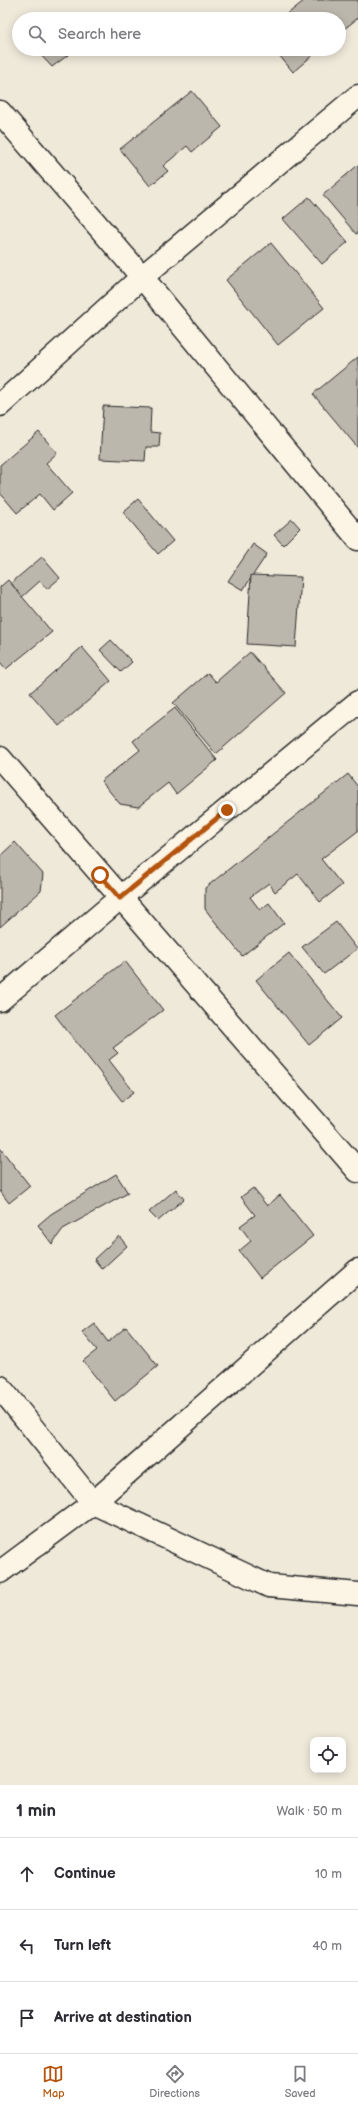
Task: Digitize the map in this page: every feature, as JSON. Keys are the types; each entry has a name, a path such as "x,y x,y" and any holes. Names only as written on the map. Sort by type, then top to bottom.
{"main road":[{"path":"0,405 142,277 358,96"},
{"path":"0,112 142,277 358,539"},
{"path":"0,1000 120,898 358,702"},
{"path":"0,758 358,1171"},
{"path":"0,1572 93,1502 358,1270"},
{"path":"0,1387 93,1502 269,1586 358,1594"}],"building":[{"path":"305,0 358,0 358,18 346,27 346,12 290,12"},
{"path":"42,56 67,56 52,67"},
{"path":"280,56 312,56 293,72"},
{"path":"192,91 222,127 192,152 187,146 163,166 168,171 150,186 120,149"},
{"path":"358,165 358,233 356,234 323,195"},
{"path":"309,197 348,242 322,264 283,219"},
{"path":"271,243 324,308 278,345 226,280"},
{"path":"358,357 358,448 313,394"},
{"path":"103,406 151,408 150,432 160,433 159,447 146,447 145,461 100,459"},
{"path":"39,432 57,453 46,463 72,493 53,510 40,494 17,513 0,493 0,465"},
{"path":"138,499 173,541 158,554 123,512"},
{"path":"292,519 300,528 283,545 274,535"},
{"path":"253,544 267,554 243,590 228,581"},
{"path":"42,557 60,578 47,589 40,581 22,597 11,583"},
{"path":"251,575 301,577 296,647 247,644"},
{"path":"8,580 52,632 6,669 0,662 0,587"},
{"path":"111,640 132,662 121,672 100,650"},
{"path":"82,647 111,681 59,726 30,693"},
{"path":"250,652 286,693 216,754 173,703 208,673 216,682"},
{"path":"175,708 217,760 176,794 168,783 138,807 120,804 101,781 140,750 133,741"},
{"path":"348,774 358,787 358,831 321,859 342,885 320,902 298,874 275,892 269,883 250,897 260,910 269,903 284,923 242,956 205,909 205,888"},
{"path":"15,842 43,874 41,891 0,927 0,856"},
{"path":"336,922 357,949 324,974 302,947"},
{"path":"289,953 342,1018 309,1045 256,980"},
{"path":"125,961 163,1010 113,1048 118,1053 109,1060 134,1092 122,1101 55,1015"},
{"path":"0,1148 30,1186 9,1203 0,1191"},
{"path":"116,1174 128,1193 63,1229 52,1244 38,1225 51,1214"},
{"path":"253,1188 267,1206 280,1195 313,1236 260,1278 239,1251 251,1241 240,1226 255,1215 241,1197"},
{"path":"176,1189 184,1199 158,1221 149,1212"},
{"path":"119,1236 127,1246 102,1269 94,1259"},
{"path":"94,1323 108,1342 126,1327 158,1366 115,1401 83,1361 97,1350 82,1332"}],"route":[{"path":"100,875 120,898 227,810"}]}
